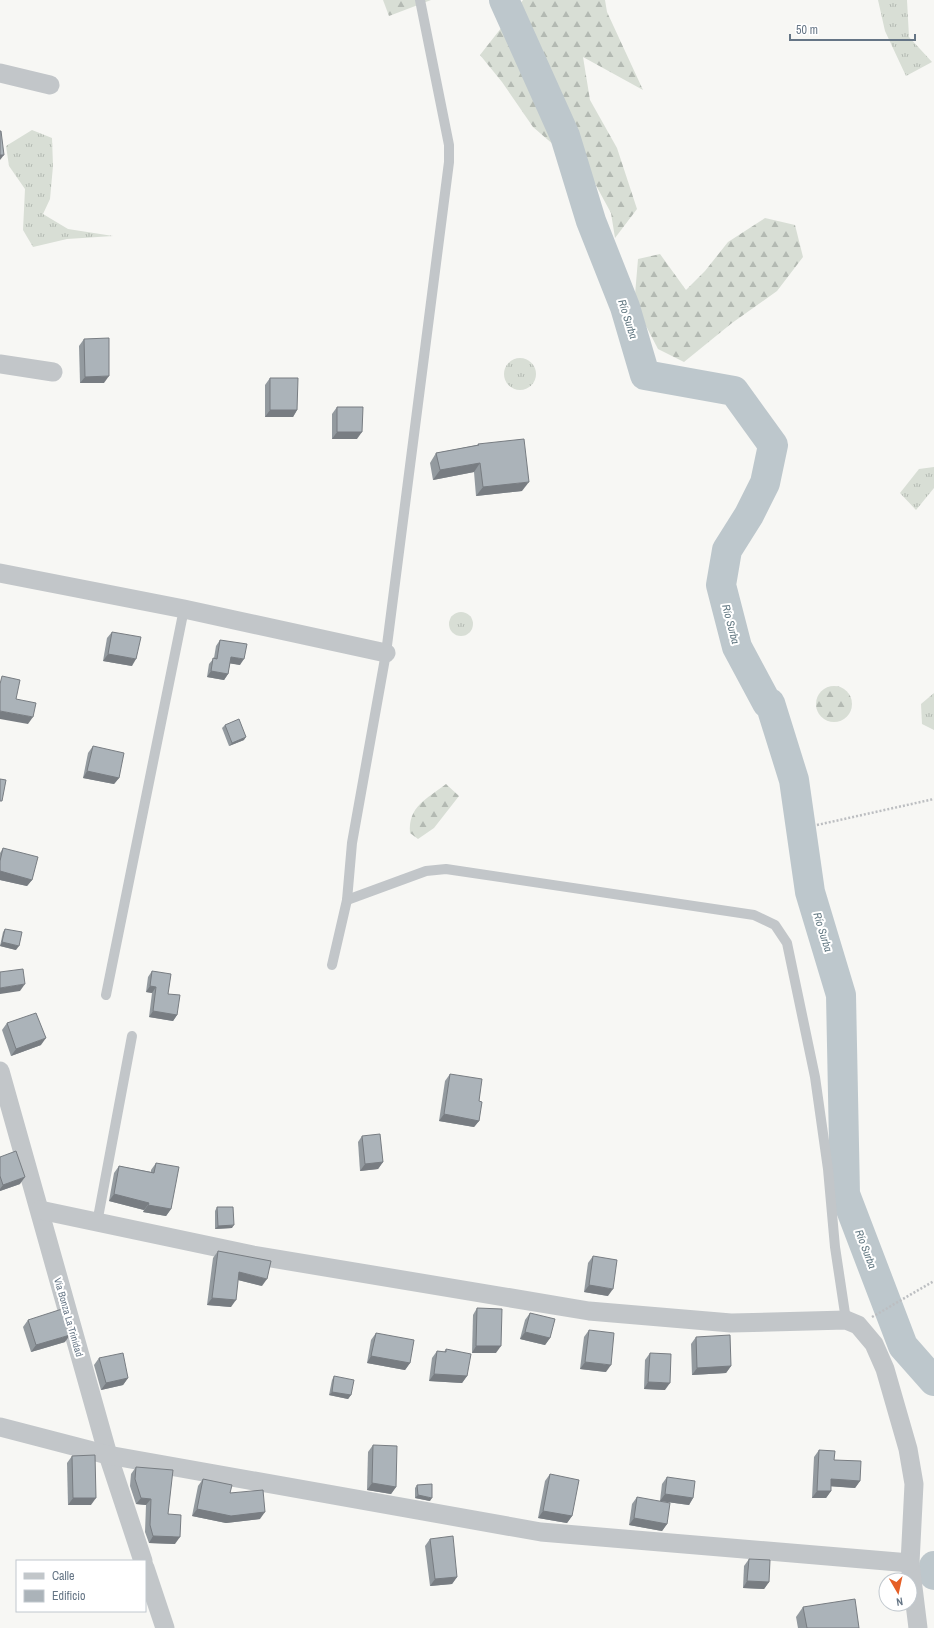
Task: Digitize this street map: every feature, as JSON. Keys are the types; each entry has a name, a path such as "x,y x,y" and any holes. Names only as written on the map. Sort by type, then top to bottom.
{"street":[{"path":"0,74 50,85"},
{"path":"0,364 53,372"},
{"path":"0,573 184,609 386,653"},
{"name":"Vía Bonza La Trinidad","path":"0,1071 108,1455 143,1560"},
{"path":"40,1210 253,1255 589,1311 731,1323 852,1322 874,1344 885,1369 908,1449 914,1484 910,1563 918,1628"},
{"path":"0,1427 108,1455 541,1532 910,1563"},
{"path":"146,1571 165,1628"}],"lane":[{"path":"332,965 347,900 352,843 386,653 449,162 448,145 420,0"},
{"path":"106,995 184,609"},
{"path":"347,900 426,871 446,868 754,914 775,925 787,943 815,1077 828,1169 835,1247 852,1322"},
{"path":"97,1223 132,1036"}],"path":[{"path":"817,825 934,799"},
{"path":"852,1322 934,1281"}],"green space":[{"path":"383,0 431,0 389,16"},
{"path":"523,0 605,0 607,12 643,90 583,57 590,100 617,148 637,209 615,238 611,213 592,178 533,127 502,82 480,55"},
{"path":"878,0 907,0 909,37 932,62 906,76 885,31"},
{"path":"32,130 52,138 53,166 50,199 43,214 68,229 113,236 67,239 33,247 23,230 25,189 9,166 6,146"},
{"path":"765,218 795,225 803,257 777,291 732,323 684,362 658,349 645,324 635,295 638,259 660,254 686,290 705,271 728,242"},
{"path":"520,358 531,363 536,374 531,385 520,390 509,385 504,374 509,363"},
{"path":"934,467 934,488 916,510 900,493 919,469"},
{"path":"461,612 469,616 473,624 469,632 461,636 453,632 449,624 453,616"},
{"path":"838,686 847,691 851,697 851,711 847,717 838,722 830,722 821,717 817,711 816,700 821,691 827,687"},
{"path":"934,693 934,730 922,724 921,704"},
{"path":"446,784 459,796 434,828 418,839 410,833 412,816 420,804"}],"building":[{"path":"1,131 4,155 0,155"},
{"path":"109,338 109,376 85,377 84,339"},
{"path":"270,378 298,378 297,410 270,410"},
{"path":"337,407 363,407 362,432 337,432"},
{"path":"524,439 529,482 483,487 480,463 440,470 436,453 479,445 478,444"},
{"path":"112,632 141,637 136,659 108,654"},
{"path":"220,640 247,644 244,659 231,657 228,674 211,671 213,658 217,659"},
{"path":"2,676 20,680 16,699 36,703 33,717 0,711 0,684"},
{"path":"239,719 246,737 232,743 225,725"},
{"path":"93,746 124,753 119,778 87,771"},
{"path":"0,779 6,780 2,801 0,801"},
{"path":"3,848 38,857 32,880 0,871 0,861"},
{"path":"5,929 22,932 19,946 2,942"},
{"path":"23,969 25,984 0,988 0,972"},
{"path":"152,971 171,974 168,994 180,995 177,1015 153,1011 156,987 150,986"},
{"path":"36,1013 46,1038 16,1049 7,1023"},
{"path":"450,1074 482,1079 479,1101 482,1102 479,1121 444,1114"},
{"path":"380,1134 383,1162 365,1164 362,1136"},
{"path":"16,1151 25,1177 3,1185 0,1176 0,1157"},
{"path":"156,1163 179,1167 171,1209 148,1205 149,1203 114,1194 119,1166 154,1173"},
{"path":"217,1207 233,1207 234,1225 218,1226"},
{"path":"218,1251 271,1261 267,1279 239,1272 236,1300 212,1298"},
{"path":"593,1256 617,1260 613,1289 589,1285"},
{"path":"477,1308 502,1309 501,1346 476,1346"},
{"path":"62,1309 70,1335 36,1345 28,1320"},
{"path":"530,1313 555,1319 550,1338 525,1332"},
{"path":"589,1330 614,1333 611,1365 585,1362"},
{"path":"376,1333 414,1340 410,1363 371,1356"},
{"path":"730,1335 731,1366 697,1368 696,1337"},
{"path":"446,1349 471,1354 467,1376 434,1374 437,1351 446,1352"},
{"path":"123,1353 128,1378 106,1383 99,1358"},
{"path":"650,1353 671,1354 670,1383 648,1382"},
{"path":"334,1376 354,1380 351,1395 332,1392"},
{"path":"373,1445 397,1446 396,1487 372,1483"},
{"path":"819,1450 835,1451 834,1460 861,1461 860,1481 831,1479 831,1491 817,1491"},
{"path":"95,1455 96,1498 73,1498 72,1456"},
{"path":"136,1467 173,1470 168,1514 181,1515 180,1537 153,1536 150,1525 151,1499 141,1498 135,1479"},
{"path":"550,1474 579,1480 572,1516 543,1511"},
{"path":"667,1477 695,1481 693,1498 665,1494"},
{"path":"203,1479 232,1485 230,1493 263,1490 265,1512 231,1516 197,1509"},
{"path":"432,1484 432,1498 418,1495 417,1485"},
{"path":"637,1497 670,1503 667,1524 634,1518"},
{"path":"453,1536 457,1577 435,1579 430,1539"},
{"path":"749,1559 770,1560 769,1582 747,1581"},
{"path":"855,1599 859,1628 807,1628 803,1607"}],"waterway":[{"name":"Río Surba","path":"504,0 565,136 591,221 625,307 645,375 734,391 773,445 765,483 749,515 727,550 721,585 737,647 767,703 770,703 794,780 810,892 841,995 845,1194 903,1346 934,1381"},
{"name":"Río Surba","path":"934,1566 934,1575"}]}
